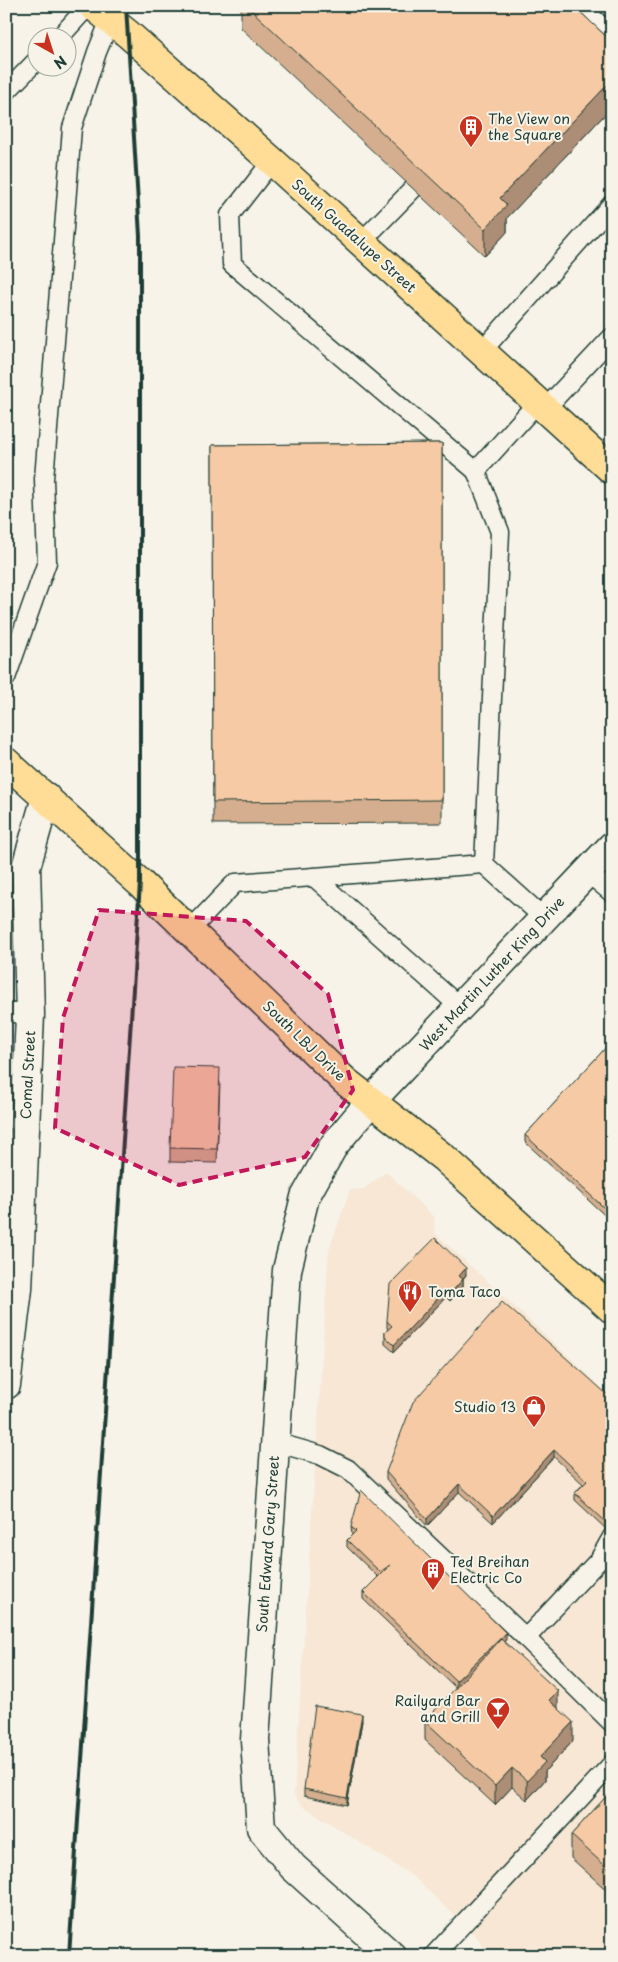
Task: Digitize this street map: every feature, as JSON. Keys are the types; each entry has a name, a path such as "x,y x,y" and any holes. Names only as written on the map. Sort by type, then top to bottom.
{"main road":[{"name":"South Guadalupe Street","path":"97,11 128,34 272,161 612,470"},
{"name":"South LBJ Drive","path":"6,762 190,931 345,1081 444,1158 612,1309"}],"street":[{"name":"Comal Street","path":"6,1385 12,1289 18,1014 26,867 46,797"},
{"name":"West Martin Luther King Drive","path":"371,1101 612,846"},
{"name":"South Edward Gary Street","path":"371,1101 334,1144 305,1197 287,1270 255,1740 261,1828 293,1867 392,1956"}],"lane":[{"path":"581,6 612,37"},
{"path":"72,28 97,11"},
{"path":"6,678 47,562 44,479 72,128 97,52 97,11"},
{"path":"6,92 28,70"},
{"path":"272,161 230,215 232,264 476,471 500,532 484,864"},
{"path":"361,242 413,188"},
{"path":"482,351 612,204"},
{"path":"476,471 612,337"},
{"path":"190,931 235,883 484,864 544,918"},
{"path":"588,872 612,893"},
{"path":"314,877 460,1007"},
{"path":"275,1442 320,1455 348,1469 526,1638 612,1723"},
{"path":"526,1638 599,1560 612,1537"},
{"path":"433,1956 612,1764"}],"highlighted area":[{"path":"99,910 246,921 328,994 353,1090 305,1157 179,1185 55,1128 63,1018"}],"shaded area":[{"path":"386,1172 434,1217 435,1233 612,1397 612,1956 489,1956 477,1937 414,1877 303,1806 294,1795 329,1250 350,1190 364,1189"}],"building":[{"name":"The View on the Square","path":"247,6 574,6 612,42 612,80 500,198 507,205 485,229"},
{"path":"442,443 442,800 213,802 212,445"},
{"path":"612,1041 612,1215 525,1135"},
{"path":"173,1067 220,1068 217,1149 170,1148"},
{"name":"Toma Taco","path":"435,1238 466,1268 459,1276 463,1279 450,1294 446,1290 394,1345 385,1336 385,1332 392,1326 387,1321 390,1284"},
{"path":"502,1302 612,1399 612,1516 606,1522 575,1493 587,1481 554,1450 493,1516 459,1484 427,1519 386,1472 413,1402"},
{"path":"361,1490 506,1633 456,1681 363,1592 390,1565 380,1572 347,1540 356,1531 351,1527"},
{"name":"Railyard Bar and Grill","path":"501,1639 558,1691 549,1700 573,1722 540,1757 545,1762 527,1781 512,1768 495,1786 425,1721"},
{"path":"315,1706 362,1714 347,1798 304,1789"},
{"path":"612,1790 612,1872 571,1835"}],"railway":[{"path":"69,1956 140,883 140,236 126,6"}],"place":[{"name":"The View on the Square","path":"471,148"},
{"name":"Toma Taco","path":"410,1313"},
{"name":"Studio 13","path":"534,1428"},
{"name":"Ted Breihan Electric Co","path":"433,1591"},
{"name":"Railyard Bar and Grill","path":"498,1730"}]}
